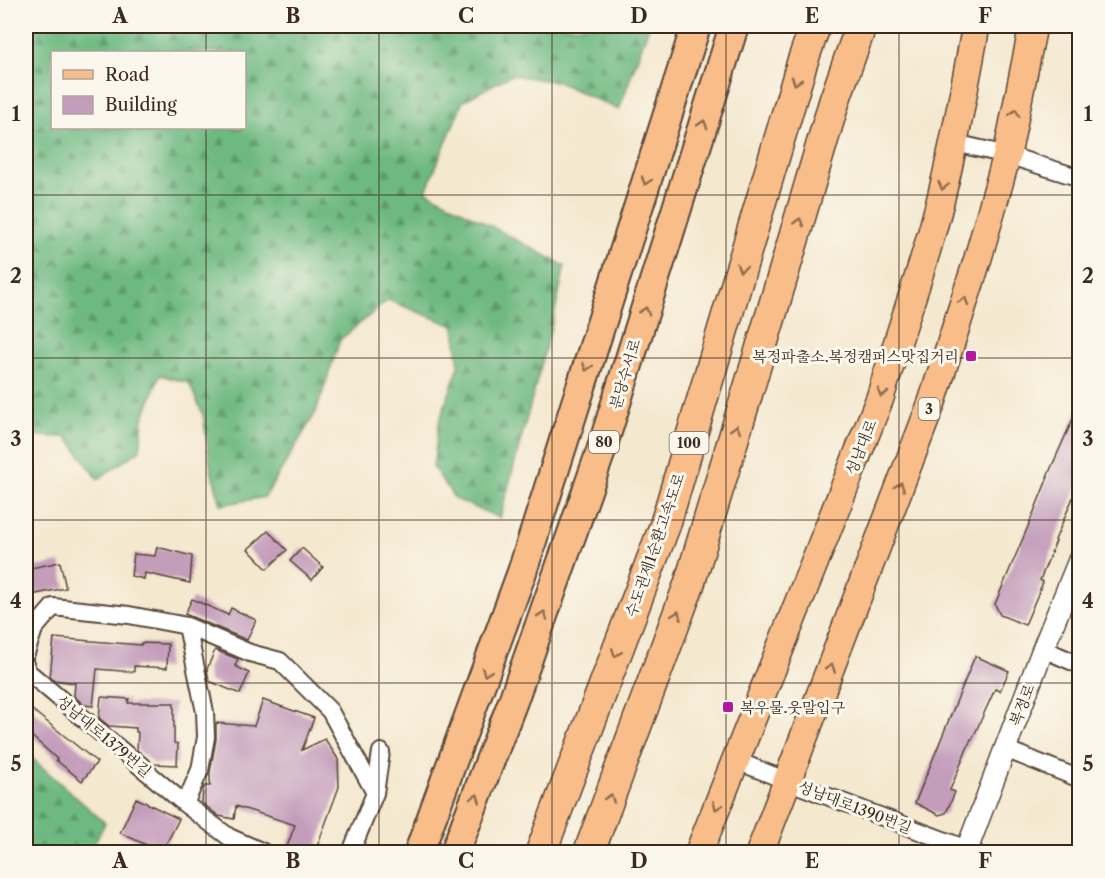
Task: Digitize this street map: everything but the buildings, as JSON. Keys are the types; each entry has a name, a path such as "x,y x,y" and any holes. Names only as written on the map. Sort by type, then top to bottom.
{"highway":[{"name":"80","path":"419,852 522,572 696,26"},
{"name":"분당수서로","path":"455,852 513,701 601,451 734,26"},
{"name":"수도권제1순환고속도로","path":"541,852 665,525 815,26"},
{"name":"100","path":"589,852 688,585 835,99 861,26"}],"main road":[{"name":"성남대로","path":"699,852 880,398 927,249 955,142 976,26"},
{"name":"3","path":"760,852 932,402 978,258 1006,155 1033,26"}],"street":[{"path":"955,142 1080,178"},
{"name":"복정로","path":"969,852 1005,749 1080,558"},
{"path":"26,653 34,628 52,607 129,615 187,626 250,653 280,661 330,711 375,793"},
{"path":"185,804 200,770 206,737 205,712 187,626"},
{"path":"1043,649 1080,665"},
{"name":"성남대로1379번길","path":"26,666 27,671 185,804 229,837 263,852"},
{"path":"1005,749 1080,779"},
{"path":"351,852 375,793 381,752"},
{"name":"성남대로1390번길","path":"735,760 969,852"}],"green space":[{"path":"26,26 649,26 619,110 558,82 511,75 463,101 426,191 565,266 553,320 500,518 455,499 433,467 439,422 459,366 454,326 388,300 340,340 316,412 265,497 221,505 211,470 203,415 189,383 160,375 143,419 140,450 98,479 67,437 29,436 26,443"},
{"path":"26,753 105,823 90,852 26,852"}],"place":[{"name":"복정파출소.복정캠퍼스맛집거리","path":"971,356"},
{"name":"복우물.웃말입구","path":"728,707"}]}
